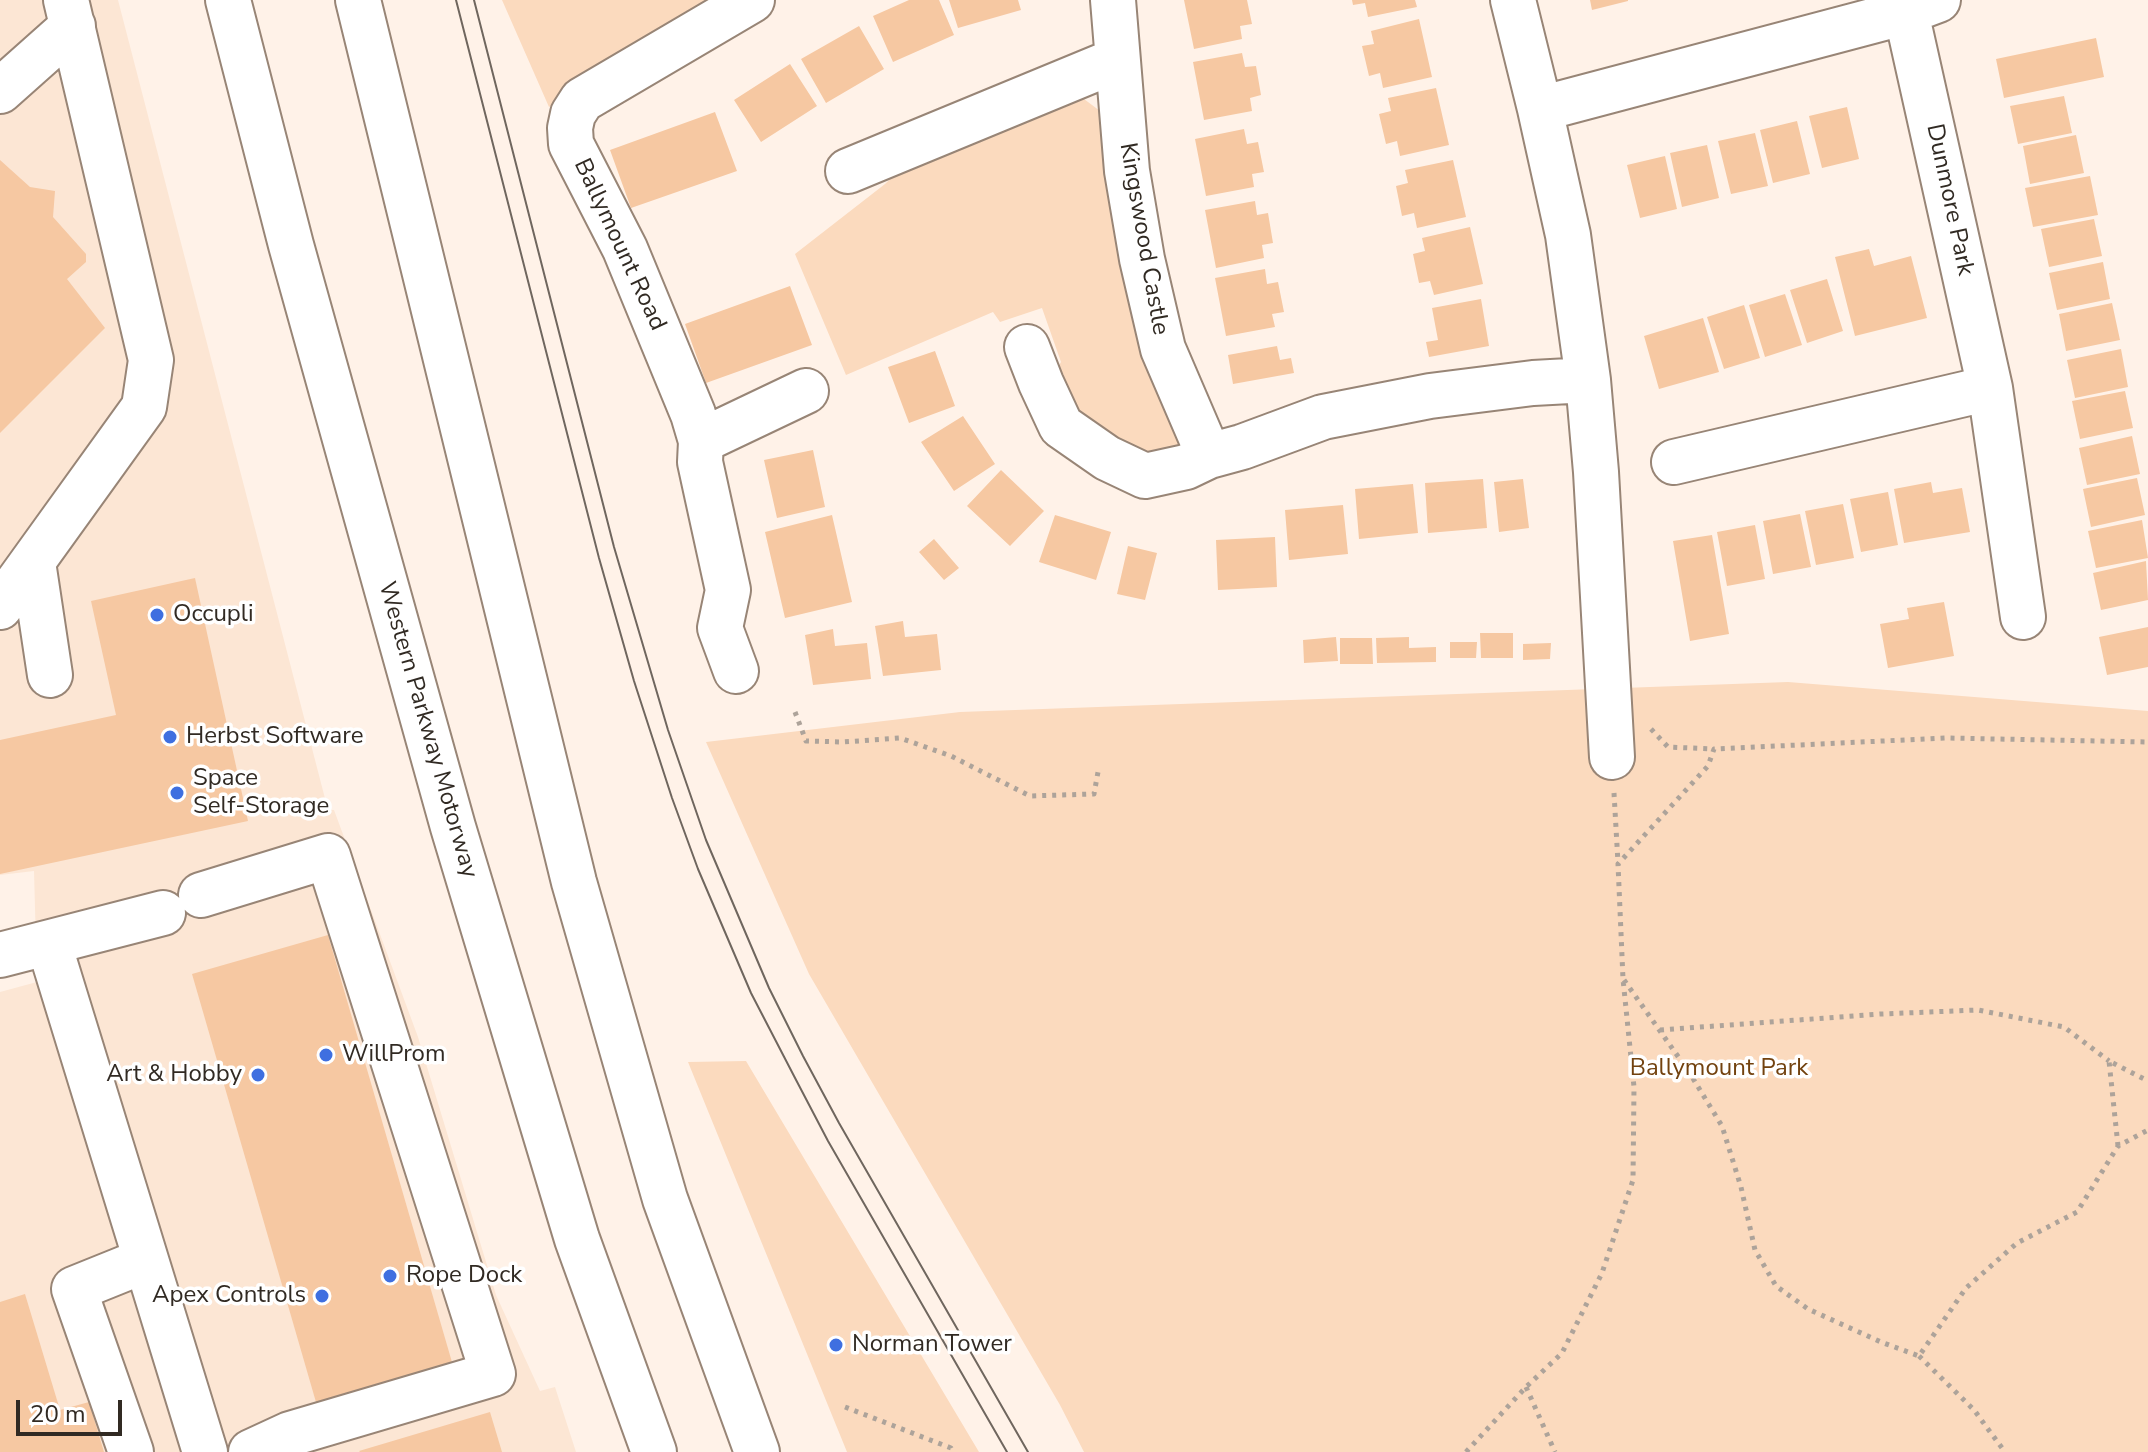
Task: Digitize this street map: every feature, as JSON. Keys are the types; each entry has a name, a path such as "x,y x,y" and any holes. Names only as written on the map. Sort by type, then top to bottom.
{"main road":[{"name":"Western Parkway Motorway","path":"228,0 291,245 453,827 577,1239 654,1452"},
{"path":"358,0 574,882 665,1199 757,1452"},
{"name":"Ballymount Road","path":"736,671 720,628 728,590 700,462 701,441 693,414 625,249 571,144 570,128 573,114 582,100 752,0"},
{"name":"Kingswood Castle","path":"1113,0 1127,171 1142,259 1163,349 1209,456"},
{"path":"1513,0 1568,235 1588,380 1612,757"},
{"name":"Dunmore Park","path":"1540,109 1922,6 1990,388 2023,617"},
{"path":"0,91 69,13"},
{"path":"0,607 144,407 151,360 69,13"},
{"path":"848,171 1117,60"},
{"path":"1027,347 1061,426 1107,458 1145,476 1186,467 1209,456 1323,417 1430,396 1533,383 1588,380"},
{"path":"1674,462 1990,388"},
{"path":"701,441 806,391"},
{"path":"33,562 50,675"},
{"path":"0,955 49,944 182,904 328,856 493,1374 290,1434 251,1452"},
{"path":"49,944 205,1452"},
{"path":"131,1452 74,1289 146,1260"}],"path":[{"path":"795,712 806,741 900,738 951,756 1030,796 1094,794 1098,772"},
{"path":"1648,726 1668,747 1714,749 1946,738 2148,742"},
{"path":"1618,864 1708,766 1714,749"},
{"path":"1466,1452 1562,1353 1602,1273 1633,1180 1634,1087 1623,979 1612,757"},
{"path":"1623,979 1689,1072 1722,1126 1741,1187 1755,1250 1776,1286 1808,1309 1919,1356 1974,1410 2005,1452"},
{"path":"1660,1030 1978,1010 2064,1027 2109,1061 2148,1081"},
{"path":"2109,1061 2118,1146"},
{"path":"1919,1356 1966,1288 2017,1243 2077,1212 2118,1146 2148,1130"},
{"path":"1526,1387 1555,1452"},
{"path":"845,1407 951,1448 953,1452"}],"shaded area":[{"path":"0,0 118,0 328,810 334,810 418,1037 496,1295 540,1391 555,1387 576,1452 0,1452 0,992 37,982 34,871 0,875"}],"green space":[{"path":"502,0 713,0 549,107"},
{"path":"1080,96 1100,111 1122,270 1144,364 1183,448 1142,461 1073,418 1055,373 1061,362 1042,308 1000,322 993,312 846,375 795,254 885,184 908,162"},
{"name":"Ballymount Park","path":"1788,682 2148,711 2148,1452 1084,1452 1060,1405 809,974 706,742 960,712"},
{"path":"746,1061 979,1452 847,1452 688,1062"}],"building":[{"path":"909,0 939,0 954,35 893,62 873,16"},
{"path":"949,0 1018,0 1021,10 958,28"},
{"path":"1184,0 1247,0 1252,24 1240,26 1242,39 1194,49"},
{"path":"1352,0 1415,0 1417,7 1368,17 1365,3 1353,5"},
{"path":"1590,0 1628,0 1628,1 1592,10"},
{"path":"1419,19 1432,77 1383,88 1380,73 1369,76 1362,46 1374,44 1371,31"},
{"path":"859,26 884,69 826,103 801,59"},
{"path":"2096,38 2104,77 2004,98 1996,59"},
{"path":"1242,53 1245,67 1256,66 1261,95 1250,98 1252,111 1204,120 1193,62"},
{"path":"790,64 817,106 761,142 734,100"},
{"path":"1436,88 1449,145 1400,156 1397,141 1386,144 1379,114 1391,111 1388,98"},
{"path":"2064,96 2072,133 2018,144 2010,106"},
{"path":"1847,107 1859,159 1822,168 1809,116"},
{"path":"715,112 737,171 631,208 610,150"},
{"path":"1797,121 1810,174 1773,183 1760,130"},
{"path":"1244,129 1247,144 1258,142 1264,172 1252,174 1254,187 1206,196 1195,139"},
{"path":"1755,133 1768,186 1731,194 1718,141"},
{"path":"2076,135 2084,173 2030,184 2023,146"},
{"path":"1707,145 1719,198 1682,207 1670,153"},
{"path":"1665,156 1677,209 1640,218 1627,165"},
{"path":"0,160 30,187 55,191 53,217 86,254 86,262 67,279 105,328 0,433"},
{"path":"1453,160 1466,217 1417,228 1414,213 1402,216 1396,186 1408,183 1405,170"},
{"path":"2090,176 2098,215 2033,227 2025,188"},
{"path":"1255,201 1257,215 1268,213 1273,243 1262,245 1264,258 1216,268 1205,210"},
{"path":"2094,219 2102,256 2049,267 2041,229"},
{"path":"1470,227 1483,284 1434,295 1430,281 1419,283 1413,254 1425,251 1422,238"},
{"path":"1869,249 1874,266 1911,256 1927,318 1855,336 1835,257"},
{"path":"2103,262 2110,299 2057,310 2049,273"},
{"path":"1265,269 1267,284 1278,282 1284,312 1272,314 1275,327 1226,336 1215,278"},
{"path":"1827,279 1843,331 1807,343 1790,290"},
{"path":"790,286 812,345 706,383 685,324"},
{"path":"1785,294 1802,345 1765,357 1749,305"},
{"path":"1481,299 1489,346 1429,357 1426,342 1438,340 1432,308"},
{"path":"2112,303 2120,340 2066,351 2059,314"},
{"path":"1744,305 1760,358 1724,369 1707,317"},
{"path":"1703,318 1719,372 1659,389 1644,336"},
{"path":"1277,346 1280,360 1291,358 1294,373 1233,384 1228,355"},
{"path":"2121,349 2128,387 2075,398 2067,360"},
{"path":"935,351 955,406 909,423 888,367"},
{"path":"2125,391 2133,428 2080,439 2072,401"},
{"path":"963,416 995,464 954,491 921,442"},
{"path":"2132,436 2140,474 2087,485 2079,448"},
{"path":"813,450 825,507 777,518 764,460"},
{"path":"1001,470 1044,511 1010,546 967,506"},
{"path":"2137,478 2145,515 2091,527 2083,489"},
{"path":"1483,479 1487,528 1428,533 1425,483"},
{"path":"1523,479 1529,528 1499,532 1494,482"},
{"path":"1931,482 1933,493 1962,488 1970,532 1904,543 1894,489"},
{"path":"1413,484 1418,533 1359,539 1355,489"},
{"path":"1888,492 1898,545 1861,552 1850,499"},
{"path":"1843,504 1854,558 1816,565 1805,511"},
{"path":"1343,505 1348,554 1289,560 1285,510"},
{"path":"1800,514 1811,567 1773,574 1763,521"},
{"path":"832,515 852,602 785,618 765,532"},
{"path":"1055,515 1111,532 1096,580 1039,562"},
{"path":"2142,520 2148,558 2096,568 2088,531"},
{"path":"1755,525 1765,579 1727,586 1717,532"},
{"path":"1712,535 1729,634 1690,641 1673,541"},
{"path":"1275,537 1277,587 1218,590 1216,540"},
{"path":"934,539 959,568 944,580 919,552"},
{"path":"1128,546 1157,553 1145,600 1117,594"},
{"path":"2146,561 2148,600 2101,610 2093,573"},
{"path":"195,578 248,821 0,874 0,740 116,715 91,601"},
{"path":"1944,602 1954,656 1888,668 1880,624 1909,619 1907,608"},
{"path":"903,621 905,637 937,634 941,670 883,676 875,626"},
{"path":"2148,627 2148,667 2107,675 2099,637"},
{"path":"833,629 835,646 867,643 871,679 813,685 805,635"},
{"path":"1480,633 1513,633 1513,658 1481,658"},
{"path":"1336,637 1338,661 1304,663 1303,640"},
{"path":"1409,637 1409,648 1436,647 1436,662 1377,663 1376,638"},
{"path":"1340,638 1372,638 1373,664 1340,664"},
{"path":"1450,642 1477,642 1476,658 1450,658"},
{"path":"1551,643 1550,659 1523,660 1523,644"},
{"path":"328,935 456,1376 320,1416 192,974"},
{"path":"25,1294 60,1410 89,1402 104,1452 0,1452 0,1302"},
{"path":"490,1412 502,1452 359,1451"}],"tram line":[{"path":"456,0 599,558 634,681 698,869 751,993 828,1141 1007,1452"},
{"path":"474,0 614,547 668,730 706,840 769,988 803,1056 1028,1452"}],"place":[{"name":"Occupli","path":"157,615"},
{"name":"Herbst Software","path":"170,737"},
{"name":"Space Self-Storage","path":"177,793"},
{"name":"WillProm","path":"326,1055"},
{"name":"Art & Hobby","path":"258,1075"},
{"name":"Rope Dock","path":"390,1276"},
{"name":"Apex Controls","path":"322,1296"},
{"name":"Norman Tower","path":"836,1345"}]}
